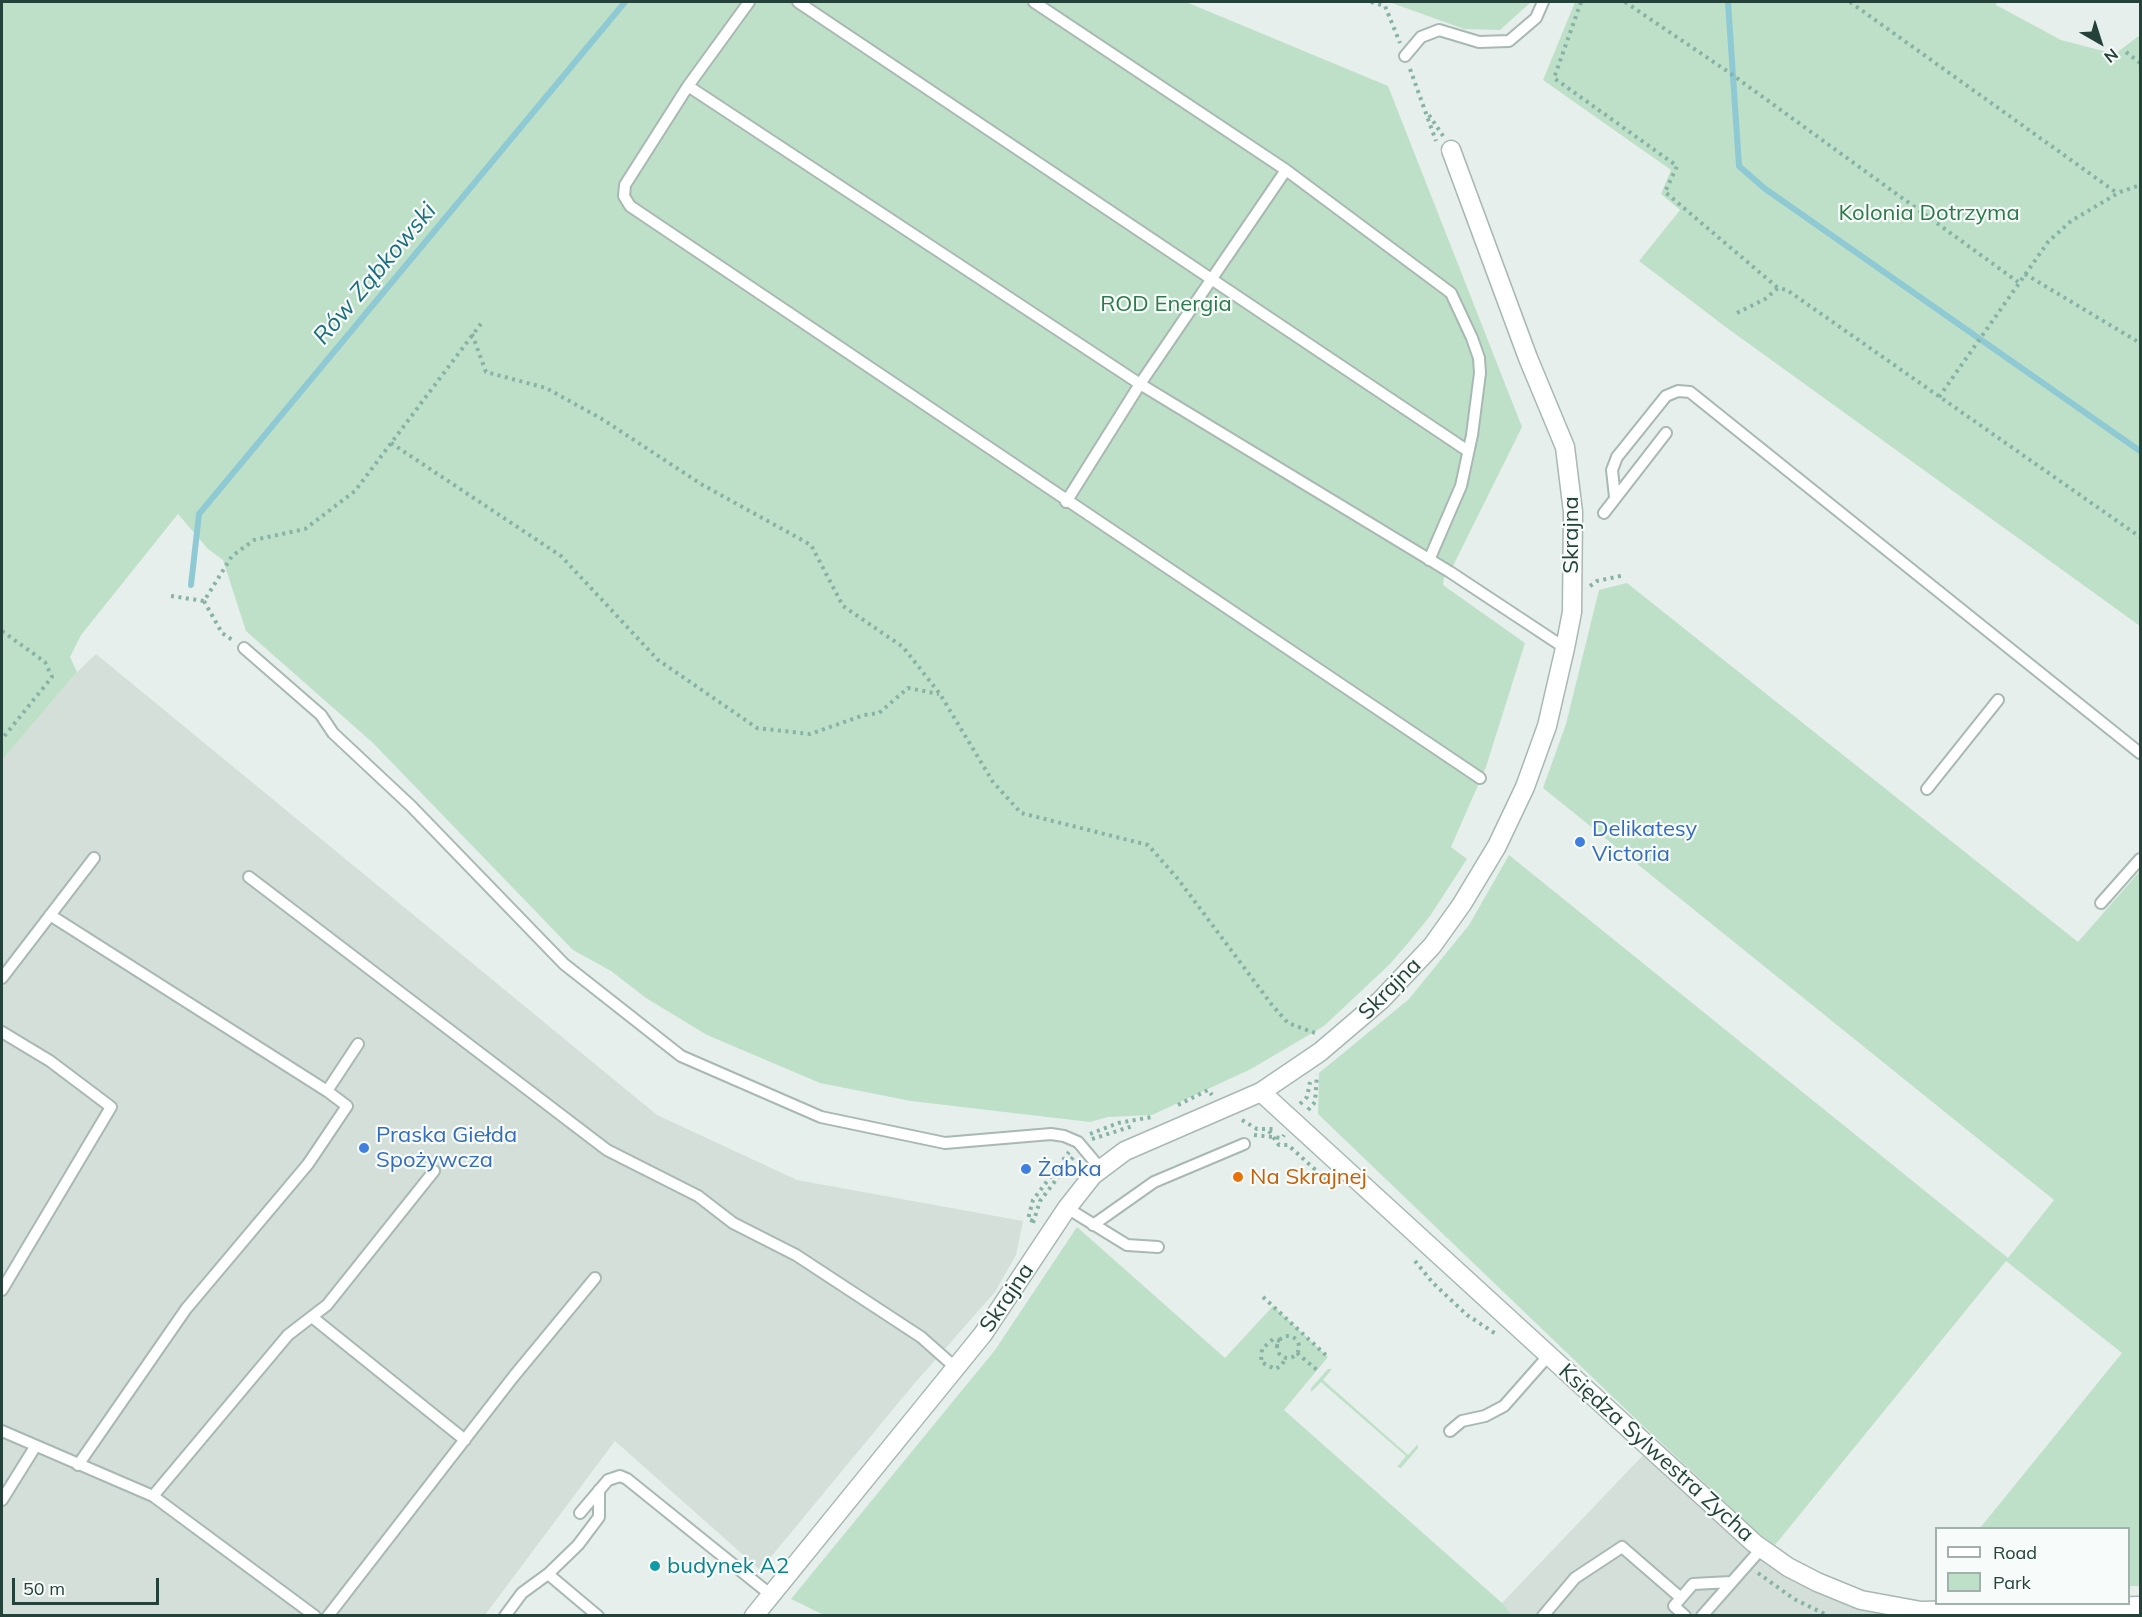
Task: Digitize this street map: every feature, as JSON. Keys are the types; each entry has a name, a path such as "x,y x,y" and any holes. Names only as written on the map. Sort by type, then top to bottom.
{"street":[{"name":"Skrajna","path":"754,1616 956,1368 1008,1299 1066,1208 1100,1168 1125,1151 1261,1092 1320,1052 1381,1000 1432,946 1462,904 1497,846 1525,787 1547,726 1565,648 1572,612 1573,512 1565,447 1528,358 1451,150"},
{"name":"Księdza Sylwestra Zycha","path":"1261,1092 1761,1549 1816,1582 1861,1600 1898,1608 1942,1611 2140,1606"}],"lane":[{"path":"749,2 688,86 625,185 624,196 630,206 1066,502 1480,778"},
{"path":"798,2 1468,451"},
{"path":"1034,2 1286,170 1451,293 1460,308 1479,358 1480,373 1461,486 1429,560"},
{"path":"1405,56 1421,37 1439,30 1479,42 1509,41 1536,18 1543,2"},
{"path":"688,86 1140,384 1429,560 1565,648"},
{"path":"1066,502 1140,384 1286,170"},
{"path":"1615,496 1612,470 1617,458 1665,396 1678,391 1690,392 2140,753"},
{"path":"1604,513 1666,433"},
{"path":"244,648 321,715 333,733 411,806 564,964 687,1060 820,1118 945,1143 1051,1134 1071,1137 1082,1146 1100,1168"},
{"path":"1927,789 1998,700"},
{"path":"2,978 94,858"},
{"path":"2101,903 2140,859"},
{"path":"249,877 607,1150 698,1196 733,1222 796,1255 921,1337 956,1368"},
{"path":"50,915 347,1106 308,1164 186,1309 78,1465"},
{"path":"2,1032 50,1061 111,1107 2,1290"},
{"path":"327,1091 358,1044"},
{"path":"1093,1225 1154,1182 1244,1144"},
{"path":"153,1496 288,1335 327,1305 434,1171"},
{"path":"1066,1208 1128,1245 1158,1247"},
{"path":"328,1616 465,1440 596,1278"},
{"path":"312,1317 465,1440"},
{"path":"1450,1431 1462,1421 1485,1416 1504,1406 1549,1355"},
{"path":"2,1431 153,1496 315,1616"},
{"path":"2,1500 35,1447"},
{"path":"580,1513 608,1480 620,1476 627,1479 771,1595"},
{"path":"505,1616 522,1593 548,1574 578,1545 599,1517 599,1490"},
{"path":"1543,1616 1575,1578 1623,1548 1682,1598"},
{"path":"1702,1616 1761,1549"},
{"path":"548,1574 598,1616"},
{"path":"1685,1616 1674,1606 1693,1584 1731,1582"}],"path":[{"path":"1371,2 1385,4 1427,112 1451,150"},
{"path":"1581,2 1554,78 1677,166 1665,192 1778,288 1787,290 2140,537"},
{"path":"1625,2 1727,71 2019,282"},
{"path":"1850,2 2117,193"},
{"path":"2126,52 2140,63"},
{"path":"1939,397 2048,242 2071,221 2117,193 2140,185"},
{"path":"2025,274 2140,343"},
{"path":"1737,313 1765,299 1778,288"},
{"path":"204,601 232,556 254,540 305,529 355,492 483,321"},
{"path":"472,334 486,372 546,387 602,419 701,484 811,544 843,606 903,647 940,694 993,782 1021,813 1148,845 1178,879 1288,1023 1319,1034 1310,1039"},
{"path":"391,443 561,556 658,660 757,728 810,734 864,715 879,713 908,688 940,694"},
{"path":"171,596 204,601"},
{"path":"204,601 222,633 244,648"},
{"path":"2,631 45,662 52,677 2,739"},
{"path":"1204,1100 1219,1091"},
{"path":"1030,1232 1040,1201 1082,1146 1092,1138 1125,1127 1157,1122"},
{"path":"1263,1297 1329,1357"},
{"path":"1280,1341 1273,1339 1262,1349 1261,1362 1275,1369 1281,1366 1286,1358 1297,1353 1299,1347 1294,1338 1284,1337 1280,1341 1278,1352 1286,1358"},
{"path":"1297,1353 1317,1370"}],"shaded area":[{"name":"Praska Giełda Spożywcza","path":"96,654 657,1115 797,1180 1023,1221 1016,1255 995,1292 914,1384 760,1570 615,1441 485,1615 2,1616 2,760 77,672"},
{"path":"1648,1450 1760,1552 1909,1616 1512,1616 1502,1603"}],"green space":[{"name":"ROD Energia","path":"2,2 1186,2 1388,86 1522,427 1450,572 1444,577 1443,585 1525,643 1486,767 1451,847 1467,859 1430,916 1408,943 1390,964 1324,1026 1251,1069 1152,1115 1108,1117 1090,1122 911,1101 820,1083 707,1035 646,998 611,971 573,950 373,743 246,631 223,560 208,549 178,514 81,635 70,657 77,672 2,760"},
{"path":"1389,2 1531,2 1500,30 1464,29"},
{"name":"Kolonia Dotrzyma","path":"1575,2 1997,2 1996,5 2061,40 2115,54 2140,35 2140,626 1727,328 1639,261 1680,210 1661,194 1671,170 1543,80"},
{"path":"1627,583 2078,942 2140,871 2140,1586 2130,1586 2130,1527 1981,1527 2122,1353 2006,1261 1775,1545 1757,1532 1640,1423 1318,1114 1319,1073 1409,999 1469,925 1509,855 2008,1258 2054,1200 1543,788 1566,724 1599,590"},
{"path":"1077,1227 1225,1358 1273,1306 1328,1357 1284,1410 1502,1603 1512,1615 826,1616 791,1599 995,1350"},
{"path":"1328,1369 1332,1369 1323,1380 1408,1455 1418,1444 1418,1448 1401,1468 1397,1467 1406,1456 1321,1382 1311,1392 1311,1388"}],"waterway":[{"name":"Rów Ząbkowski","path":"191,585 199,514 625,2"},
{"path":"1728,2 1739,166 1764,188 2140,451"}],"place":[{"name":"Delikatesy Victoria","path":"1580,842"},
{"name":"Praska Giełda Spożywcza","path":"364,1148"},
{"name":"Żabka","path":"1026,1169"},
{"name":"Na Skrajnej","path":"1238,1177"},
{"name":"budynek A2","path":"655,1566"}]}
